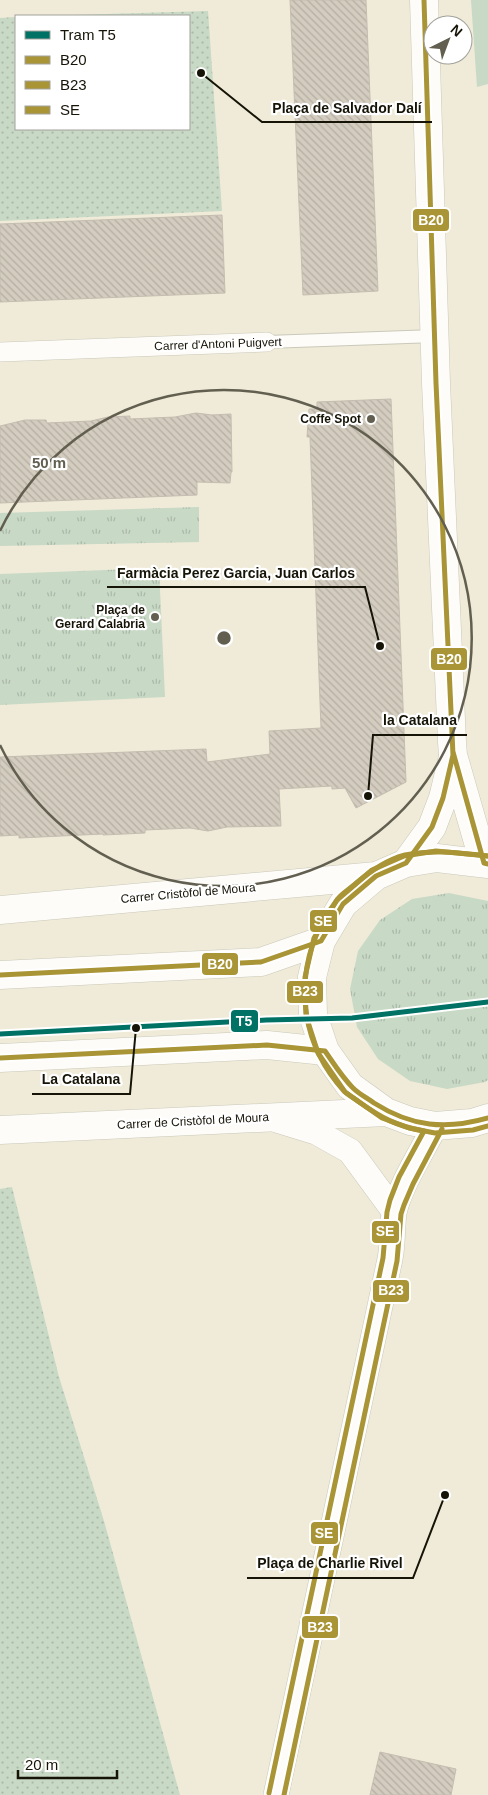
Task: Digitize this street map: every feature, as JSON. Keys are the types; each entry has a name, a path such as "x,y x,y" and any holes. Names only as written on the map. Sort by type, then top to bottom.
{"street":[{"path":"424,0 435,336 453,755 486,864 437,858 406,863 376,876 343,904 321,941 312,977 313,1015 325,1051 350,1086 386,1112 410,1121 435,1126 472,1123 488,1118"},
{"name":"Carrer d'Antoni Puigvert","path":"0,352 267,342"},
{"path":"406,863 432,827 443,798 453,755"},
{"name":"Carrer Cristòfol de Moura","path":"0,910 376,876"},
{"path":"0,975 261,962 321,941"},
{"path":"0,1058 267,1045 325,1051"},
{"name":"Carrer de Cristòfol de Moura","path":"0,1130 386,1112"},
{"path":"270,1117 316,1132 350,1151 394,1211"},
{"path":"276,1795 389,1267 393,1244 394,1211 404,1185 435,1126"}],"lane":[{"name":"Carrer d'Antoni Puigvert","path":"267,342 435,336"}],"green space":[{"path":"471,0 488,0 488,84 477,87 473,15"},
{"path":"208,11 222,211 0,221 0,18 15,17 15,130 190,130 190,15 73,15"},
{"path":"199,507 199,542 0,546 0,513"},
{"path":"159,568 165,697 0,705 0,574"},
{"path":"449,893 488,901 488,1080 447,1089 410,1081 378,1059 357,1027 350,989 358,951 380,920 412,899"},
{"path":"12,1187 59,1377 104,1521 180,1795 0,1795 0,1189"}],"building":[{"path":"290,0 366,0 378,291 303,295"},
{"path":"222,215 225,293 0,302 0,224"},
{"path":"391,399 406,782 356,808 345,788 332,789 332,786 279,789 281,826 227,827 208,831 190,828 145,830 145,833 19,838 19,835 0,836 0,757 206,749 207,762 270,754 269,731 321,728 310,437 307,437 309,409 317,409 317,402"},
{"path":"196,413 212,415 231,414 232,472 230,483 197,482 197,495 0,503 0,426 25,420 46,420 47,423 91,421 108,417 130,416 130,419 175,417"},
{"path":"380,1752 456,1769 451,1795 370,1795"}],"tram line":[{"name":"T5","path":"0,1034 266,1020 352,1018 488,1002"}],"transit line":[{"name":"B20","path":"0,975 261,962 321,941 343,904 376,876 406,863 432,827 443,798 453,755 436,383 424,0"},
{"name":"B20","path":"453,752 484,863 488,864"},
{"name":"B23","path":"488,856 436,851 404,856 372,870 337,900 314,938 305,977 306,1016 318,1053 345,1092 382,1118 409,1128 435,1133 473,1130 488,1126"},
{"name":"SE","path":"269,1793 383,1258 387,1212 399,1177 424,1131 397,1124 375,1113 346,1092 327,1069 315,1046 308,1022 305,997 306,972 312,947 322,923 337,900 378,867 398,857 416,853 447,852 488,856"},
{"name":"B20","path":"0,1058 267,1045 325,1051 355,1090 374,1103 402,1117 430,1124 443,1125 473,1122 488,1118"},
{"name":"B23","path":"284,1795 397,1261 401,1214 413,1184 442,1129"}],"place":[{"name":"Plaça de Salvador Dalí","path":"201,73"},
{"name":"Coffe Spot","path":"371,419"},
{"name":"Plaça de Gerard Calabria","path":"155,617"},
{"name":"Farmàcia Perez Garcia, Juan Carlos","path":"380,646"},
{"name":"la Catalana","path":"368,796"},
{"name":"La Catalana","path":"136,1028"},
{"name":"Plaça de Charlie Rivel","path":"445,1495"}]}
